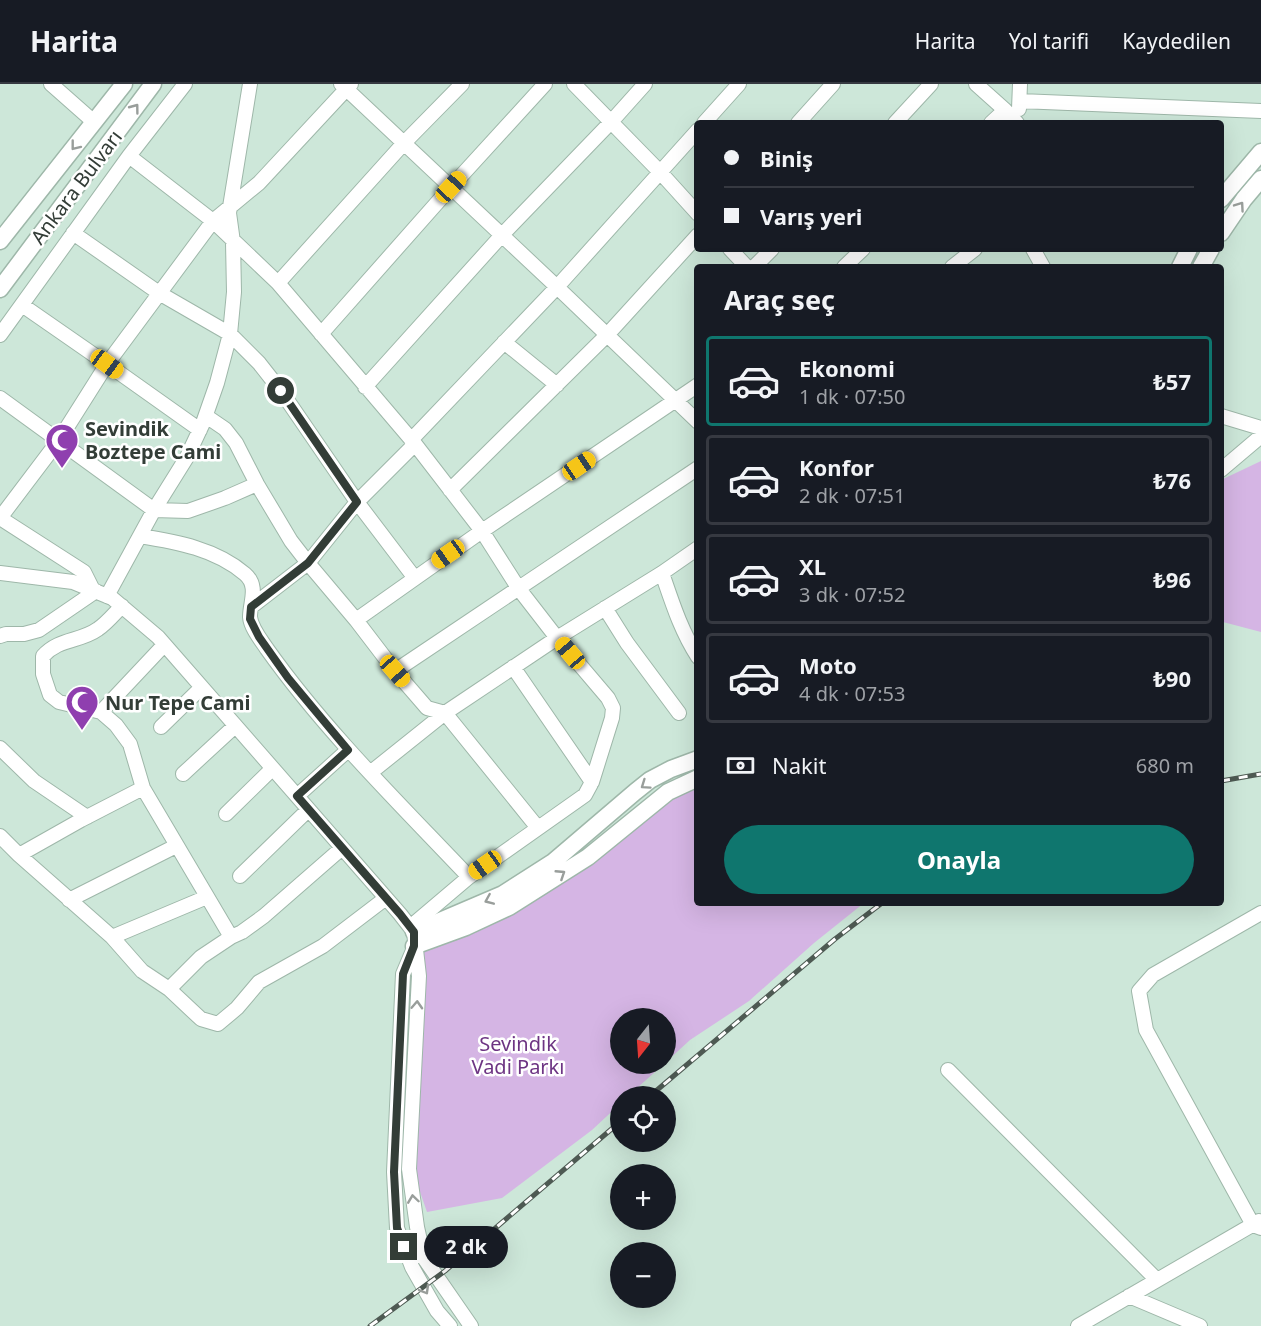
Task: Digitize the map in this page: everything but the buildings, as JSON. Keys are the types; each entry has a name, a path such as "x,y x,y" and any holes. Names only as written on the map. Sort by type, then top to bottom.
{"main road":[{"name":"Ankara Bulvarı","path":"0,241 124,84"},
{"name":"Ankara Bulvarı","path":"0,289 153,84"},
{"path":"1229,181 1261,152"},
{"path":"1224,229 1261,179"},
{"path":"413,935 503,894 554,862 650,780 694,760"},
{"path":"413,935 466,927 509,907 588,857 668,792 694,779"}],"street":[{"path":"51,84 94,122"},
{"path":"0,335 129,156 185,84"},
{"path":"0,636 39,630 99,592 140,536 187,457 200,430 217,383 230,334 234,292 233,242 229,213 250,84"},
{"path":"278,284 404,143 462,84"},
{"path":"321,334 545,84"},
{"path":"574,84 694,210"},
{"path":"365,387 502,235 645,84"},
{"path":"707,120 739,84"},
{"path":"801,120 834,84"},
{"path":"898,120 931,84"},
{"path":"976,84 1014,120"},
{"path":"1017,120 1020,84"},
{"path":"99,592 84,572 0,518 59,440 107,364 213,221 259,183 346,86 694,418"},
{"path":"1020,101 1261,111"},
{"path":"994,120 1005,110"},
{"path":"251,607 308,563 357,502 694,134"},
{"path":"129,156 213,221 278,284 413,442 482,531 519,589 608,698 613,708 592,782 585,795 469,877 413,935 403,974 394,1172 397,1228 412,1267 437,1311 450,1326"},
{"path":"73,233 159,293 230,334 259,363 281,391 357,502 414,577"},
{"path":"450,490 607,335 694,240"},
{"path":"733,252 744,264"},
{"path":"757,264 769,252"},
{"path":"847,264 860,252"},
{"path":"956,264 971,252"},
{"path":"22,305 200,430"},
{"path":"504,342 557,385"},
{"path":"356,620 414,577 694,388"},
{"path":"0,398 154,510 188,511 225,498 257,483"},
{"path":"206,416 225,429 236,443 291,541 395,671 427,708 445,713 538,828"},
{"path":"1224,417 1261,428"},
{"path":"1224,467 1261,436"},
{"path":"395,671 694,471"},
{"path":"140,536 206,551 231,563 248,576 253,586 250,619 259,637 288,678 348,750 469,877"},
{"path":"370,773 445,713 694,551"},
{"path":"0,573 73,582 99,592 112,598 158,637 386,898 413,935 419,976 409,1169 417,1227 424,1258 471,1326"},
{"path":"662,573 680,624 694,651"},
{"path":"122,606 97,630 50,648 42,656 43,674 51,695 59,702 101,712 116,725 130,744 143,788 231,937"},
{"path":"605,608 627,643 679,713"},
{"path":"101,712 164,645"},
{"path":"513,667 592,782"},
{"path":"161,727 201,688"},
{"path":"183,774 235,726"},
{"path":"0,748 34,780 87,817"},
{"path":"297,796 348,750"},
{"path":"226,814 272,769"},
{"path":"19,855 143,788"},
{"path":"240,876 308,810"},
{"path":"0,836 112,937 142,971 170,989 201,1019 208,1022 218,1023 237,1008 260,982 323,946 386,898"},
{"path":"69,900 176,846"},
{"path":"170,989 201,957 264,916 342,848"},
{"path":"112,937 207,897"},
{"path":"1078,1326 1258,1224 1146,1030 1139,991 1153,975 1261,913"},
{"path":"948,1070 1157,1280"},
{"path":"1129,1296 1200,1326"}],"green space":[{"path":"1261,461 1261,632 1224,622 1224,479"},
{"name":"Sevindik Vadi Parkı","path":"694,782 694,906 860,906 814,943 749,1001 690,1040 676,1053 676,1008 610,1008 610,1074 653,1074 639,1086 610,1086 610,1113 592,1130 502,1198 427,1212 410,1163 414,946 466,927"}],"railway":[{"path":"1224,780 1261,774"},
{"path":"662,1086 835,939 878,906"},
{"path":"370,1326 445,1271 610,1130"}],"place":[{"name":"Sevindik Boztepe Cami","path":"62,469"},
{"name":"Nur Tepe Cami","path":"82,731"}],"route":[{"path":"281,391 357,502 308,563 251,607 250,619 259,637 288,678 348,750 297,796 414,932 414,946 403,974 394,1172 397,1228 404,1247"}]}
